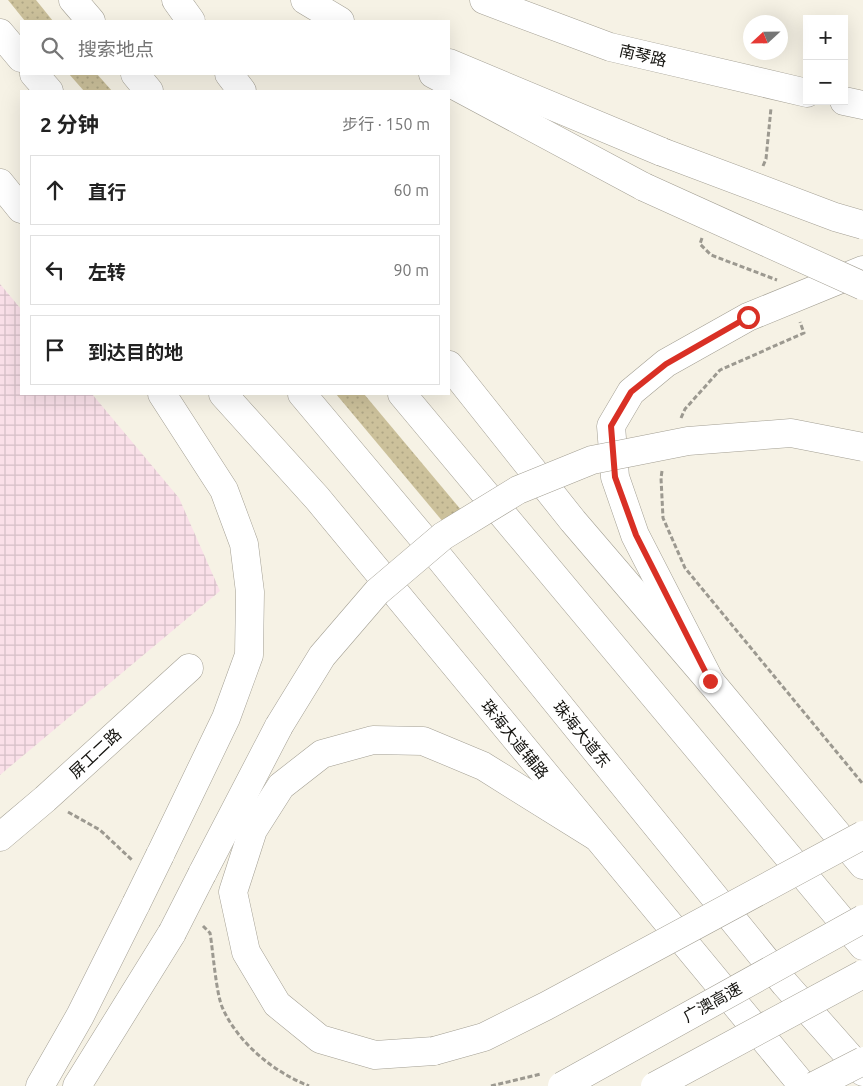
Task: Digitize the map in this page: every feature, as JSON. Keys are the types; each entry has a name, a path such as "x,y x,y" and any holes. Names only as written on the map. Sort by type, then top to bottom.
{"main road":[{"path":"73,0 90,20"},
{"path":"176,0 190,20"},
{"name":"南琴路","path":"484,0 610,47 803,92"},
{"path":"321,10 346,20"},
{"path":"0,32 20,57"},
{"path":"450,63 662,152 835,217 863,225"},
{"path":"35,75 48,90"},
{"path":"136,75 148,90"},
{"path":"230,75 241,90"},
{"path":"435,75 644,187 863,286"},
{"path":"848,102 863,105"},
{"path":"0,169 20,188"},
{"path":"0,184 20,208"},
{"path":"710,681 636,535 615,477 611,426 631,392 666,364 748,317 863,270"},
{"path":"450,366 573,521 710,681 863,865"},
{"path":"40,1086 80,1016 160,855 226,718 249,655 250,592 244,544 224,490 163,395"},
{"name":"珠海大道辅路","path":"224,395 317,498 803,1086"},
{"name":"珠海大道东","path":"303,395 438,556 786,984 863,1072"},
{"path":"403,395 863,946"},
{"path":"77,1086 172,933 279,726 322,656 377,592 442,536 518,490 592,460 688,441 791,433 863,447"},
{"name":"屏工二路","path":"0,837 45,799 189,668"},
{"path":"595,836 483,766 423,741 373,740 322,754 281,786 253,830 233,892 246,952 277,1004 320,1039 375,1054 434,1051 484,1037 546,1006 863,835"},
{"name":"广澳高速","path":"554,1080 863,919"},
{"path":"655,1086 863,974"},
{"path":"814,1086 863,1061"}],"path":[{"path":"491,1086 554,1080"}],"shaded area":[{"path":"8,0 36,0 52,20 24,20"},
{"path":"70,75 98,75 111,90 83,90"},
{"path":"0,284 20,308 20,395 93,395 179,498 220,591 0,775"},
{"path":"337,395 365,395 462,511 444,523"}],"route":[{"path":"710,681 636,535 615,477 611,426 631,392 666,364 748,317"}]}
